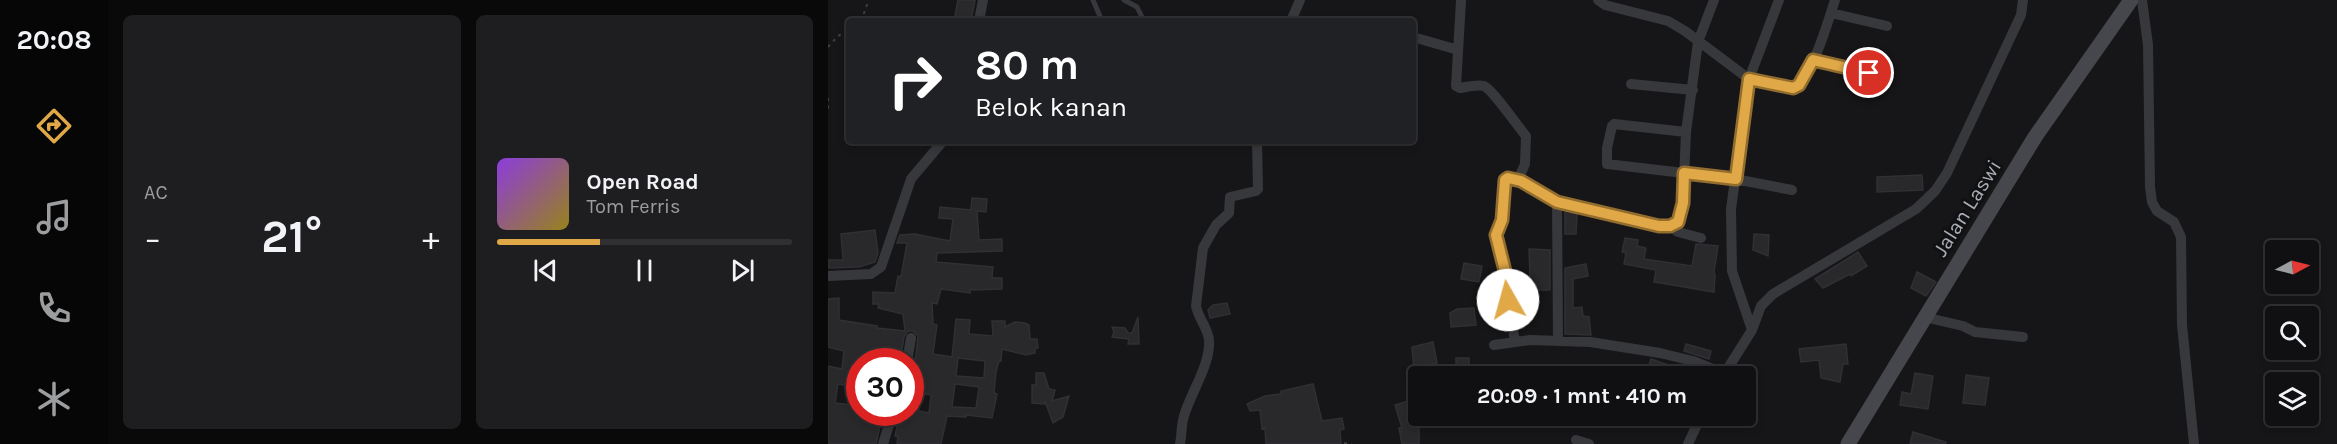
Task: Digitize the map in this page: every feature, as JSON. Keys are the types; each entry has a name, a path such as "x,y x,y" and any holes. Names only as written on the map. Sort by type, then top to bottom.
{"street":[{"path":"980,18 983,0"},
{"path":"1293,18 1300,0"},
{"path":"1598,0 1605,5 1668,21 1749,79 1793,88 1799,85 1813,60 1835,0"},
{"path":"1515,342 1507,279 1496,235 1502,220 1505,180 1508,178 1522,182 1557,202 1659,226 1670,226 1678,222 1683,203 1686,132 1698,42 1714,0"},
{"path":"1752,330 1732,271 1731,209 1749,79 1779,0"},
{"path":"1730,366 1752,330 1761,306 1773,294 1916,209 1935,191 1975,116 2020,15 2023,0"},
{"name":"Jalan Laswi","path":"1848,444 2035,137 2132,0"},
{"path":"2142,0 2148,45 2150,187 2152,202 2157,211 2174,222 2181,237 2181,325 2194,444"},
{"path":"1461,1 1457,87 1483,86 1487,88 1505,112 1515,119 1517,127 1526,136 1522,182"},
{"path":"1831,13 1887,26"},
{"path":"1416,38 1458,50"},
{"path":"1813,60 1869,73"},
{"path":"1631,84 1693,90"},
{"path":"1686,132 1614,124 1607,164 1736,179 1792,190"},
{"path":"828,276 871,274 881,267 911,179 940,144"},
{"path":"1180,444 1183,417 1196,389 1209,349 1209,339 1197,314 1196,306 1203,248 1216,225 1228,213 1230,197 1256,192 1258,189 1257,144"},
{"path":"1557,202 1558,340"},
{"path":"1670,226 1678,232 1701,238"},
{"path":"1924,316 1963,326 1975,332 2023,337"},
{"path":"909,348 910,338"},
{"path":"1494,345 1558,340 1590,342 1660,353 1704,366"},
{"path":"883,444 888,426"},
{"path":"1688,444 1696,426"},
{"path":"1576,440 1589,444"}],"lane":[{"path":"1093,0 1101,18"},
{"path":"1124,0 1137,7 1142,18"}],"path":[{"path":"862,18 866,9 866,0"},
{"path":"828,47 838,36 846,32"},
{"path":"828,98 828,111"},
{"path":"1344,444 1352,444"}],"building":[{"path":"958,0 975,0 972,18 955,18"},
{"path":"1922,175 1923,190 1877,192 1877,177"},
{"path":"972,198 987,199 986,212 977,211 979,240 1002,239 1002,251 937,253 936,262 993,267 992,278 1002,278 1002,289 970,290 970,293 941,289 937,304 932,303 933,324 937,325 933,354 952,357 956,319 970,320 969,334 993,336 992,321 1005,321 1005,327 1015,322 1025,323 1029,325 1030,339 1037,339 1038,348 1035,348 1035,353 1026,355 1002,349 1001,361 999,361 996,372 994,393 997,394 992,418 966,415 966,417 947,416 941,444 897,444 898,437 895,436 897,426 924,426 924,412 929,413 931,395 924,394 924,348 917,348 918,336 913,331 908,331 904,337 902,348 846,348 846,385 838,384 835,403 846,404 846,426 880,426 876,444 828,444 828,366 842,369 844,351 828,347 828,299 839,298 839,320 905,331 903,314 878,308 879,304 873,304 873,292 895,293 898,276 901,277 907,243 897,243 900,235 915,234 950,241 953,219 939,218 940,207 971,210","holes":["958,358 985,361 984,378 956,376","955,384 979,387 976,408 952,407"]},
{"path":"1565,211 1577,214 1576,234 1565,234"},
{"path":"875,230 878,253 875,262 859,267 828,268 828,260 843,260 841,234"},
{"path":"1754,234 1769,235 1768,256 1753,250"},
{"path":"1625,238 1638,240 1637,246 1646,248 1644,259 1692,266 1696,244 1718,246 1714,292 1654,282 1656,270 1624,264 1626,253 1622,252"},
{"path":"1529,249 1550,250 1550,290 1515,292 1514,277 1530,276"},
{"path":"1858,252 1867,266 1823,288 1815,279"},
{"path":"1464,263 1482,266 1479,282 1461,279"},
{"path":"1586,264 1588,276 1573,279 1573,308 1582,307 1583,316 1589,317 1591,335 1565,334 1565,268"},
{"path":"1917,272 1936,282 1926,296 1911,288"},
{"path":"1227,303 1230,314 1210,318 1208,310 1213,305"},
{"path":"1474,308 1476,325 1451,327 1450,313 1457,309"},
{"path":"1138,317 1139,344 1128,344 1129,339 1112,337 1114,332 1112,327 1125,328 1128,333 1132,333"},
{"path":"1433,342 1437,363 1414,366 1412,347"},
{"path":"1686,344 1711,351 1709,359 1684,351"},
{"path":"1846,344 1848,364 1843,364 1840,382 1821,378 1819,360 1801,362 1799,349"},
{"path":"1456,358 1469,358 1469,366 1456,366"},
{"path":"1651,359 1671,366 1649,366"},
{"path":"1036,373 1044,373 1049,389 1055,390 1052,401 1069,396 1063,417 1053,423 1045,401 1045,404 1032,403 1032,385 1036,385"},
{"path":"1915,373 1933,376 1928,409 1900,405 1902,392 1911,394"},
{"path":"1966,375 1989,378 1985,405 1963,403"},
{"path":"1313,384 1322,421 1342,418 1344,429 1340,430 1341,444 1266,444 1260,410 1250,411 1247,404 1265,396 1281,394 1281,391"},
{"path":"1408,401 1408,426 1419,426 1419,444 1402,444 1399,428 1402,428 1395,405"},
{"path":"1913,432 1946,442 1946,444 1910,444"}],"route":[{"path":"1508,300 1507,279 1496,235 1502,220 1502,194 1505,180 1508,178 1521,181 1557,202 1659,226 1670,226 1678,222 1683,203 1684,173 1736,179 1749,79 1793,88 1799,85 1813,60 1869,73"}]}
